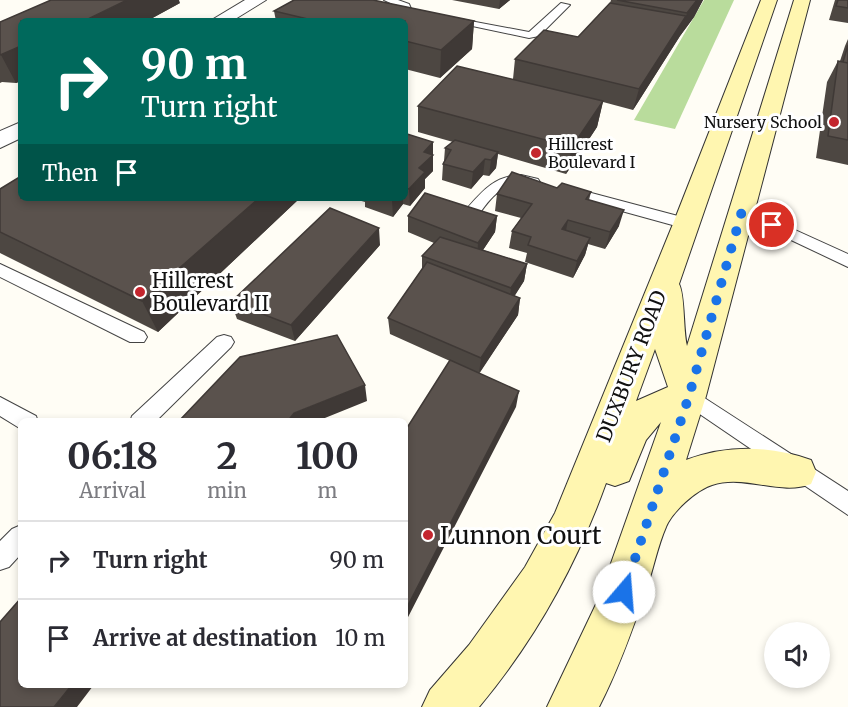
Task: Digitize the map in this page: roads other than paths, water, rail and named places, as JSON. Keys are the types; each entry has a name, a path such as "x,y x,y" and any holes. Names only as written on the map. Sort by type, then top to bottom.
{"main road":[{"name":"DUXBURY ROAD","path":"447,707 486,662 540,582 571,524 681,238 769,0"},
{"path":"572,707 591,675 618,611 689,396 802,0"},
{"path":"681,238 666,321 669,344 689,396"},
{"path":"540,582 555,577 585,541 629,434 640,417 652,406 689,396"},
{"path":"649,515 684,481 709,468 733,464 797,472"}],"street":[{"path":"225,18 258,0"},
{"path":"0,141 18,131"}],"lane":[{"path":"389,0 413,12 395,15"},
{"path":"441,18 529,35 535,34 565,5"},
{"path":"469,216 500,182 518,178 681,238"},
{"path":"742,211 848,261"},
{"path":"0,270 137,337"},
{"path":"144,418 224,342"},
{"path":"689,396 740,429 797,472 848,504"},
{"path":"0,406 21,418"},
{"path":"0,558 18,540"}],"place":[{"name":"Nursery School","path":"834,122"},
{"name":"Hillcrest Boulevard I","path":"536,153"},
{"name":"Hillcrest Boulevard II","path":"140,292"},
{"name":"Lunnon Court","path":"428,535"}]}
